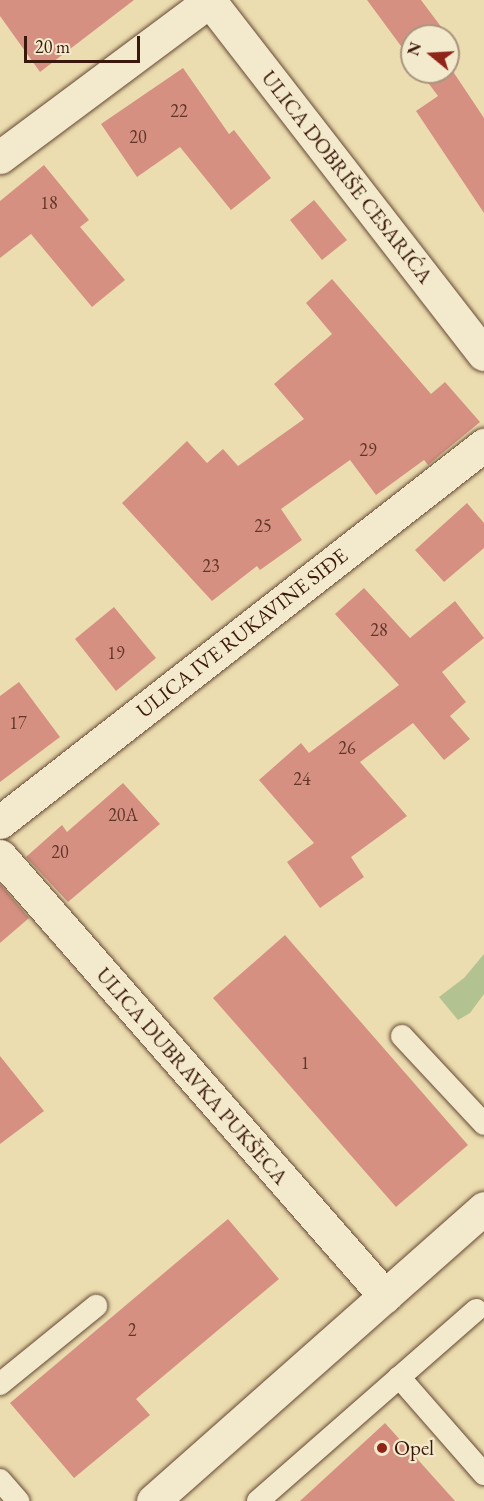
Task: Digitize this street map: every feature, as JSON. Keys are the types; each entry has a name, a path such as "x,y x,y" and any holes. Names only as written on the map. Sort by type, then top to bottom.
{"street":[{"path":"0,157 210,0"},
{"name":"ULICA DOBRIŠE CESARIĆA","path":"210,0 484,354"},
{"name":"ULICA IVE RUKAVINE SIĐE","path":"0,822 484,445"},
{"name":"ULICA DUBRAVKA PUKŠECA","path":"0,856 385,1296"},
{"path":"153,1501 484,1208"}],"lane":[{"path":"402,1036 484,1124"},
{"path":"0,1384 96,1306"},
{"path":"258,1501 476,1310"},
{"path":"399,1377 484,1474"},
{"path":"0,1480 18,1501"}],"green space":[{"path":"484,954 484,994 470,1013 458,1020 439,997 464,978"}],"building":[{"path":"0,0 134,0 40,72 0,16"},
{"path":"367,0 421,0 439,24 400,24 400,45"},
{"path":"183,68 229,134 234,130 271,178 231,210 180,147 137,177 101,124"},
{"path":"460,82 484,118 484,213 416,111 438,96 429,84 460,84"},
{"path":"44,165 89,220 80,227 125,280 92,307 31,234 0,258 0,201"},
{"path":"314,200 347,240 322,260 290,220"},
{"path":"332,279 431,394 445,382 480,422 428,465 424,460 376,495 350,460 281,509 302,540 260,570 257,566 212,601 122,503 187,441 207,463 223,449 238,466 304,419 274,384 332,334 306,303"},
{"path":"467,503 484,523 484,548 444,582 415,550"},
{"path":"364,588 410,638 455,601 484,638 442,672 466,702 450,716 470,739 444,760 413,723 360,762 407,816 351,857 364,877 320,908 287,862 314,843 259,780 301,743 309,753 399,685 335,614"},
{"path":"114,607 156,658 116,691 75,639"},
{"path":"19,682 60,737 0,782 0,696"},
{"path":"123,783 160,824 68,902 26,857 62,825 67,832"},
{"path":"0,884 29,918 0,943"},
{"path":"285,935 468,1145 396,1207 213,998"},
{"path":"0,1056 44,1111 0,1144"},
{"path":"228,1219 279,1279 136,1399 150,1415 74,1478 10,1403"},
{"name":"Opel","path":"385,1423 455,1501 300,1501"}],"place":[{"name":"Opel","path":"382,1448"}]}
